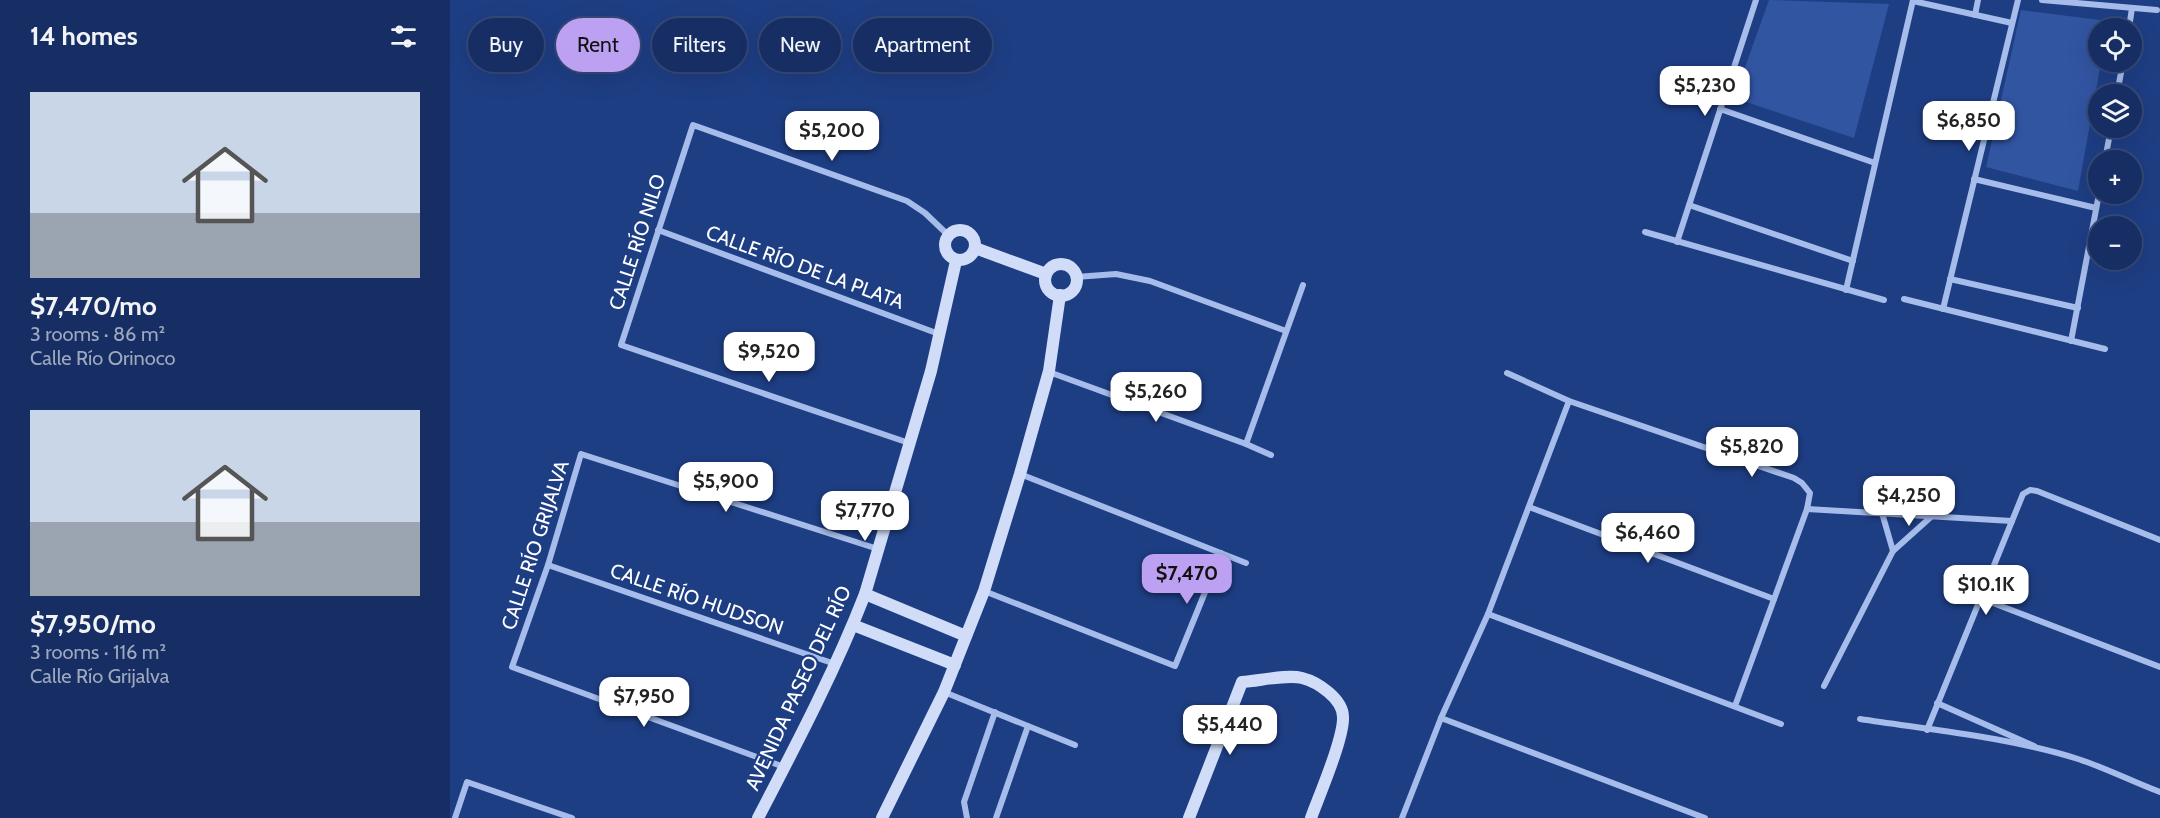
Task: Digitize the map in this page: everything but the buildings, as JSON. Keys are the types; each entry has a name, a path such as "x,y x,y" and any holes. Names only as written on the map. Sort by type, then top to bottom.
{"street":[{"path":"1677,242 1756,0"},
{"path":"1846,290 1913,0 2012,23"},
{"path":"1950,9 1952,0"},
{"path":"1975,15 1978,0"},
{"path":"1943,309 2018,0"},
{"path":"2042,0 2157,10"},
{"path":"2130,18 2132,8"},
{"path":"1720,109 1875,163"},
{"name":"CALLE RÍO NILO","path":"910,443 621,345 693,125 907,201 925,213 948,235"},
{"path":"1974,179 2096,208"},
{"path":"2071,341 2097,204"},
{"path":"1689,205 1852,261"},
{"path":"957,230 967,231 974,238 975,248 966,259 956,261 948,256 944,248 948,235 957,230"},
{"name":"CALLE RÍO DE LA PLATA","path":"658,231 940,334"},
{"path":"1645,232 1884,300"},
{"path":"975,248 1046,274"},
{"name":"AVENIDA PASEO DEL RÍO","path":"758,818 835,664 865,594 931,371 956,261"},
{"path":"1062,264 1071,268 1076,277 1072,290 1060,295 1048,288 1045,279 1052,266 1062,264"},
{"path":"1076,277 1116,274 1150,281 1286,331"},
{"path":"1950,279 2078,308"},
{"path":"1246,444 1303,285"},
{"path":"885,816 944,692 984,591 1049,371 1060,295"},
{"path":"1904,299 2105,349"},
{"path":"1049,371 1271,454"},
{"path":"1507,373 1569,402 1794,478 1802,483 1810,493 1807,509 1735,706"},
{"path":"1402,818 1441,718 1488,614 1569,402"},
{"name":"CALLE RÍO GRIJALVA","path":"784,767 512,667 548,565 581,454 879,549"},
{"path":"1020,474 1246,563"},
{"path":"1927,730 2023,494 2030,490 2037,491 2160,540"},
{"path":"1529,507 1774,599"},
{"path":"1807,509 2012,521"},
{"path":"1882,513 1893,552"},
{"path":"1824,686 1893,552 1932,516"},
{"path":"984,591 1175,666 1221,553"},
{"name":"CALLE RÍO HUDSON","path":"548,565 835,664"},
{"path":"865,594 966,636"},
{"path":"1980,598 2160,667"},
{"path":"1488,614 1781,724"},
{"path":"853,625 955,665"},
{"path":"1190,818 1242,682 1301,677 1321,686 1338,702 1343,716 1340,733 1311,818"},
{"path":"944,692 1075,745"},
{"path":"1937,704 2046,751"},
{"path":"967,818 964,802 995,712"},
{"path":"1441,718 1705,818"},
{"path":"1860,719 2000,741 2046,751 2079,760 2160,792"},
{"path":"996,818 1028,726"},
{"path":"455,818 467,782 572,818"}],"shaded area":[{"path":"1769,0 1889,4 1854,138 1734,98"},
{"path":"2021,10 2088,18 2088,72 2099,72 2097,84 2088,84 2088,135 2078,191 1986,167"}]}
